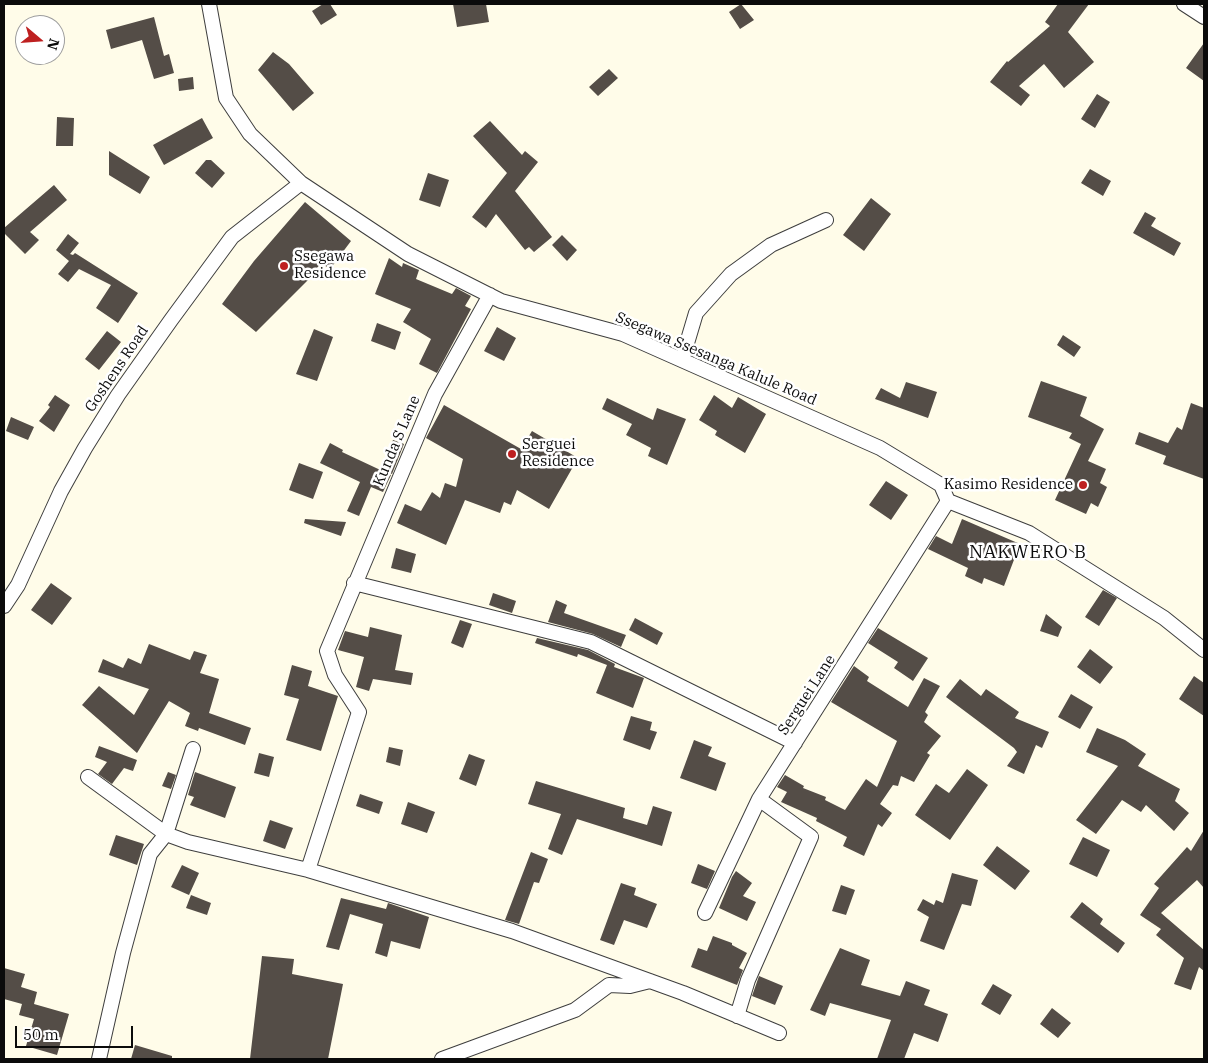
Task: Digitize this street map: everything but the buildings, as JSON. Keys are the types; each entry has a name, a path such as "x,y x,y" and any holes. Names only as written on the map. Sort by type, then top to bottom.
{"street":[{"name":"Ssegawa Ssesanga Kalule Road","path":"209,4 226,98 250,134 302,183 408,254 490,295 538,312 623,334 880,448 941,485 948,501"},
{"path":"1184,4 1204,17"},
{"name":"Goshens Road","path":"4,606 18,585 61,491 118,395 232,237 302,183"},
{"path":"682,360 696,313 731,274 772,244 826,220"},
{"name":"Kunda S Lane","path":"308,870 360,712 335,675 327,650 435,394 490,295"},
{"path":"948,501 1029,533 1164,618 1204,650"},
{"name":"Serguei Lane","path":"705,914 759,799 948,501"},
{"path":"354,583 591,642 795,743"},
{"path":"100,1059 123,954 150,854 166,834 193,749"},
{"path":"88,777 166,834 188,842 308,870 512,931 650,981 778,1033"},
{"path":"737,1016 748,980 810,837 759,799"},
{"path":"442,1059 575,1010 609,985 630,986 650,981"}],"place":[{"name":"Ssegawa Residence","path":"284,266"},
{"name":"Serguei Residence","path":"512,454"},
{"name":"Kasimo Residence","path":"1083,485"}],"district":[{"name":"NAKWERO B","path":"1028,553"}]}
